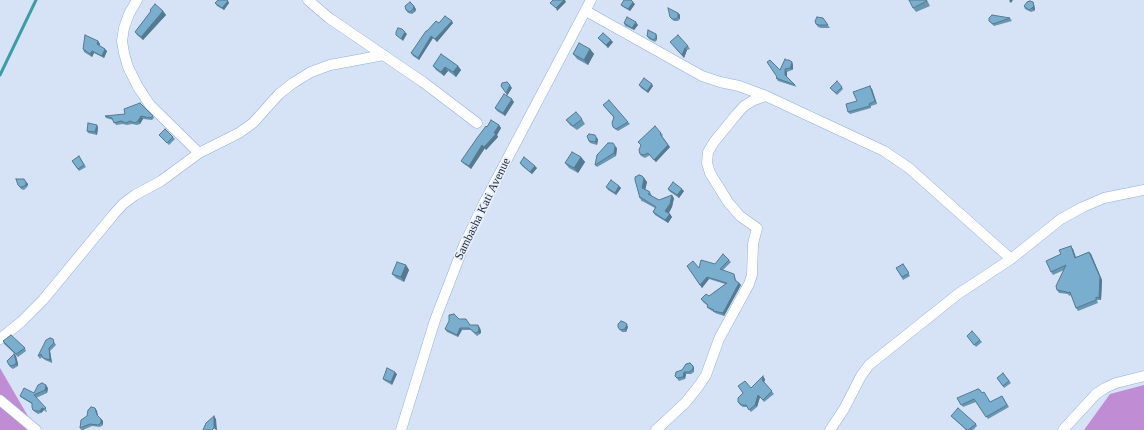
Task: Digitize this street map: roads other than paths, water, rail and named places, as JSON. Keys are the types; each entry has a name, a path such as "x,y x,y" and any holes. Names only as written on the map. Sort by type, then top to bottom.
{"street":[{"path":"137,0 129,14 124,28 122,41 128,67 138,87 150,105 199,153"},
{"path":"308,0 328,18 423,82 476,123"},
{"name":"Sambasha Kati Avenue","path":"402,430 435,320 464,245 487,197 591,0"},
{"path":"586,11 702,76 739,86 766,96 891,155 909,168 1011,258"},
{"path":"0,339 21,322 43,300 123,204 135,195 161,181 199,153 239,133 253,123 279,94 292,83 311,72 330,65 384,55"},
{"path":"656,430 685,403 706,375 719,340 752,276 753,244 757,228 740,216 728,202 710,173 707,163 708,152 714,142 736,115 744,106 754,100 766,96"},
{"path":"830,430 844,409 861,376 869,365 958,294 1011,258 1061,219 1104,198 1144,190"},
{"path":"1063,430 1096,394 1105,388 1116,383 1144,376"},
{"path":"0,400 36,430"}],"waterway":[{"path":"0,75 36,0"}]}
